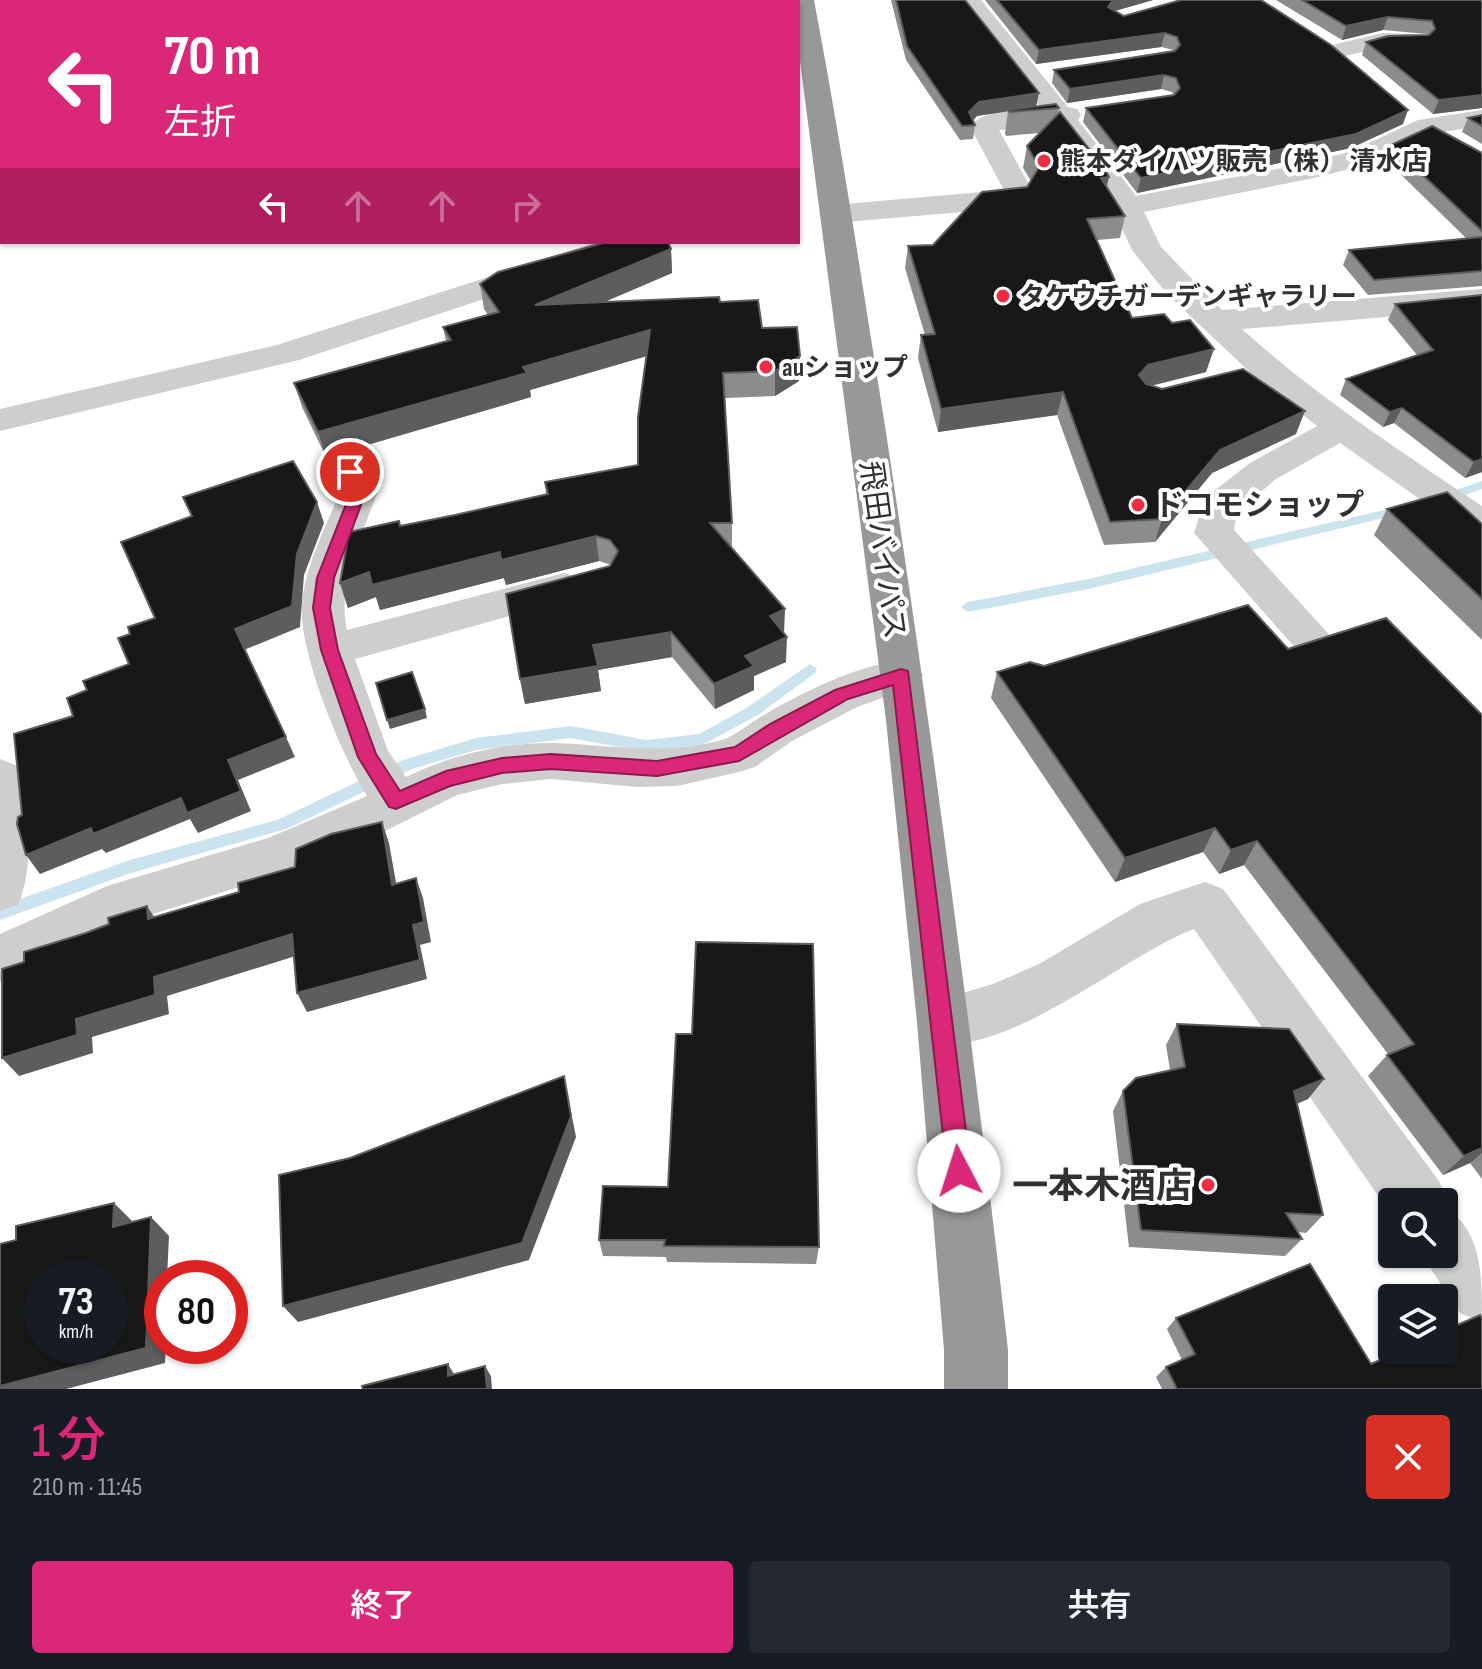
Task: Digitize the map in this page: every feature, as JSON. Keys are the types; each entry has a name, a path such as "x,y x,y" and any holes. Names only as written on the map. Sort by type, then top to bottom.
{"highway":[{"name":"飛田バイパス","path":"801,11 822,110 834,214 901,675 944,1022 976,1350 976,1389"}],"street":[{"path":"969,0 1029,75 1077,114 1147,250 1214,321 1267,370 1341,427 1481,523"},
{"path":"1313,34 1356,68"},
{"path":"1337,51 1383,40 1415,41"},
{"path":"1029,75 1060,72"},
{"path":"1400,108 1463,149"},
{"path":"834,214 1011,201 1018,190 984,127 995,122 1077,114"},
{"path":"1127,206 1199,195 1362,157 1428,126 1482,118"},
{"path":"0,420 287,353 622,244"},
{"path":"1214,321 1482,299"},
{"path":"1225,381 1267,370"},
{"path":"1313,640 1214,533 1219,507 1263,471 1341,427"},
{"path":"350,472 358,494 326,578 322,608 330,650 385,786"},
{"path":"330,650 397,629 598,578"},
{"path":"1231,615 1276,601"},
{"path":"0,959 125,901 277,856 352,825 385,786 551,761 637,769 677,768 739,754 776,729 841,695 901,675"},
{"path":"0,778 4,807 0,890"},
{"path":"944,1022 999,1007 1058,981 1158,920 1205,904 1408,1188"},
{"path":"1458,1258 1482,1291"}],"building":[{"path":"896,0 965,0 1039,93 979,102 969,112 975,125 962,126 907,46"},
{"path":"997,0 1113,0 1108,7 1124,16 1181,0 1261,0 1331,45 1408,110 1356,134 1141,178 1086,108 1174,95 1180,88 1176,78 1164,75 1070,89 1054,70 1175,51 1180,45 1177,37 1165,33 1039,50"},
{"path":"1302,0 1482,1 1482,95 1439,100 1366,42 1388,36 1429,35 1435,29 1432,21 1388,17 1346,26"},
{"path":"1056,104 1059,108 1008,110"},
{"path":"1060,112 1105,169 1109,177 1101,178 1125,216 1087,219 1132,318 1164,314 1172,323 1190,320 1214,349 1148,365 1139,375 1146,384 1162,389 1243,369 1305,411 1220,450 1162,519 1110,522 1063,392 941,409 921,335 935,334 908,246 933,245 982,192 1027,187 1039,167 1027,146"},
{"path":"1482,115 1482,126 1468,118"},
{"path":"1432,126 1482,153 1482,231 1391,145"},
{"path":"1482,237 1482,271 1374,280 1349,250"},
{"path":"600,244 669,244 671,249 535,305 719,297 720,302 758,300 762,328 797,327 800,356 775,371 723,373 732,523 710,523 785,609 770,616 787,637 745,656 754,666 714,684 671,632 593,645 598,666 520,679 506,594 610,566 618,551 610,540 596,536 501,560 500,552 372,585 369,572 340,583 349,532 399,521 400,526 548,494 545,482 638,465 638,417 650,330 523,367 527,373 318,432 294,383 451,340 443,327 499,312 480,284 498,272"},
{"path":"1482,295 1482,459 1474,462 1402,408 1390,412 1346,379 1433,350 1395,304"},
{"path":"293,461 317,502 297,554 292,606 235,629 286,737 228,760 241,791 187,813 181,798 93,834 91,828 26,855 17,824 18,817 22,815 14,734 73,716 67,698 87,690 83,681 129,664 118,638 130,634 128,627 155,618 121,542 192,516 183,497"},
{"path":"1447,492 1482,524 1482,599 1387,509"},
{"path":"1248,605 1288,649 1386,618 1482,715 1482,1148 1464,1156 1387,1055 1414,1044 1257,841 1231,850 1215,828 1125,858 997,672 1030,662 1044,666"},
{"path":"412,672 425,709 387,720 376,683"},
{"path":"382,822 392,885 416,878 424,922 413,925 420,960 297,993 292,934 154,977 155,995 76,1019 77,1035 2,1058 2,969 24,962 24,952 86,933 109,924 108,918 147,906 148,919 239,892 238,883 295,867 296,849 331,834"},
{"path":"696,942 813,944 819,1247 664,1246 665,1240 599,1240 603,1186 668,1187 676,1034 692,1034"},
{"name":"一本木酒店","path":"1177,1024 1289,1029 1324,1079 1294,1091 1323,1215 1286,1213 1302,1239 1141,1230 1123,1091 1136,1078 1185,1067"},
{"path":"564,1076 571,1116 522,1243 283,1306 279,1175 350,1158"},
{"path":"114,1203 113,1227 151,1217 149,1260 144,1260 144,1349 128,1353 128,1260 24,1260 24,1364 85,1364 0,1386 0,1244 16,1240 16,1226"},
{"path":"1310,1264 1371,1364 1378,1361 1378,1364 1458,1364 1458,1325 1480,1315 1482,1389 1177,1389 1166,1367 1195,1354 1176,1318"},
{"path":"448,1364 448,1376 485,1366 487,1389 363,1389 362,1386"}],"waterway":[{"path":"1445,498 1482,485"},
{"path":"968,607 1088,584 1401,510"},
{"path":"0,913 130,867 281,825 408,764 476,744 571,732 647,746 702,739 753,711 810,669"}],"place":[{"name":"熊本ダイハツ販売（株） 清水店","path":"1044,161"},
{"name":"タケウチガーデンギャラリー","path":"1003,296"},
{"name":"auショップ","path":"766,367"},
{"name":"ドコモショップ","path":"1138,505"},
{"name":"一本木酒店","path":"1208,1185"}],"route":[{"path":"350,472 358,494 326,578 322,608 330,650 367,757 396,801 446,779 502,766 551,761 637,769 677,768 739,754 776,729 841,695 901,675 944,1022 959,1171"}]}
